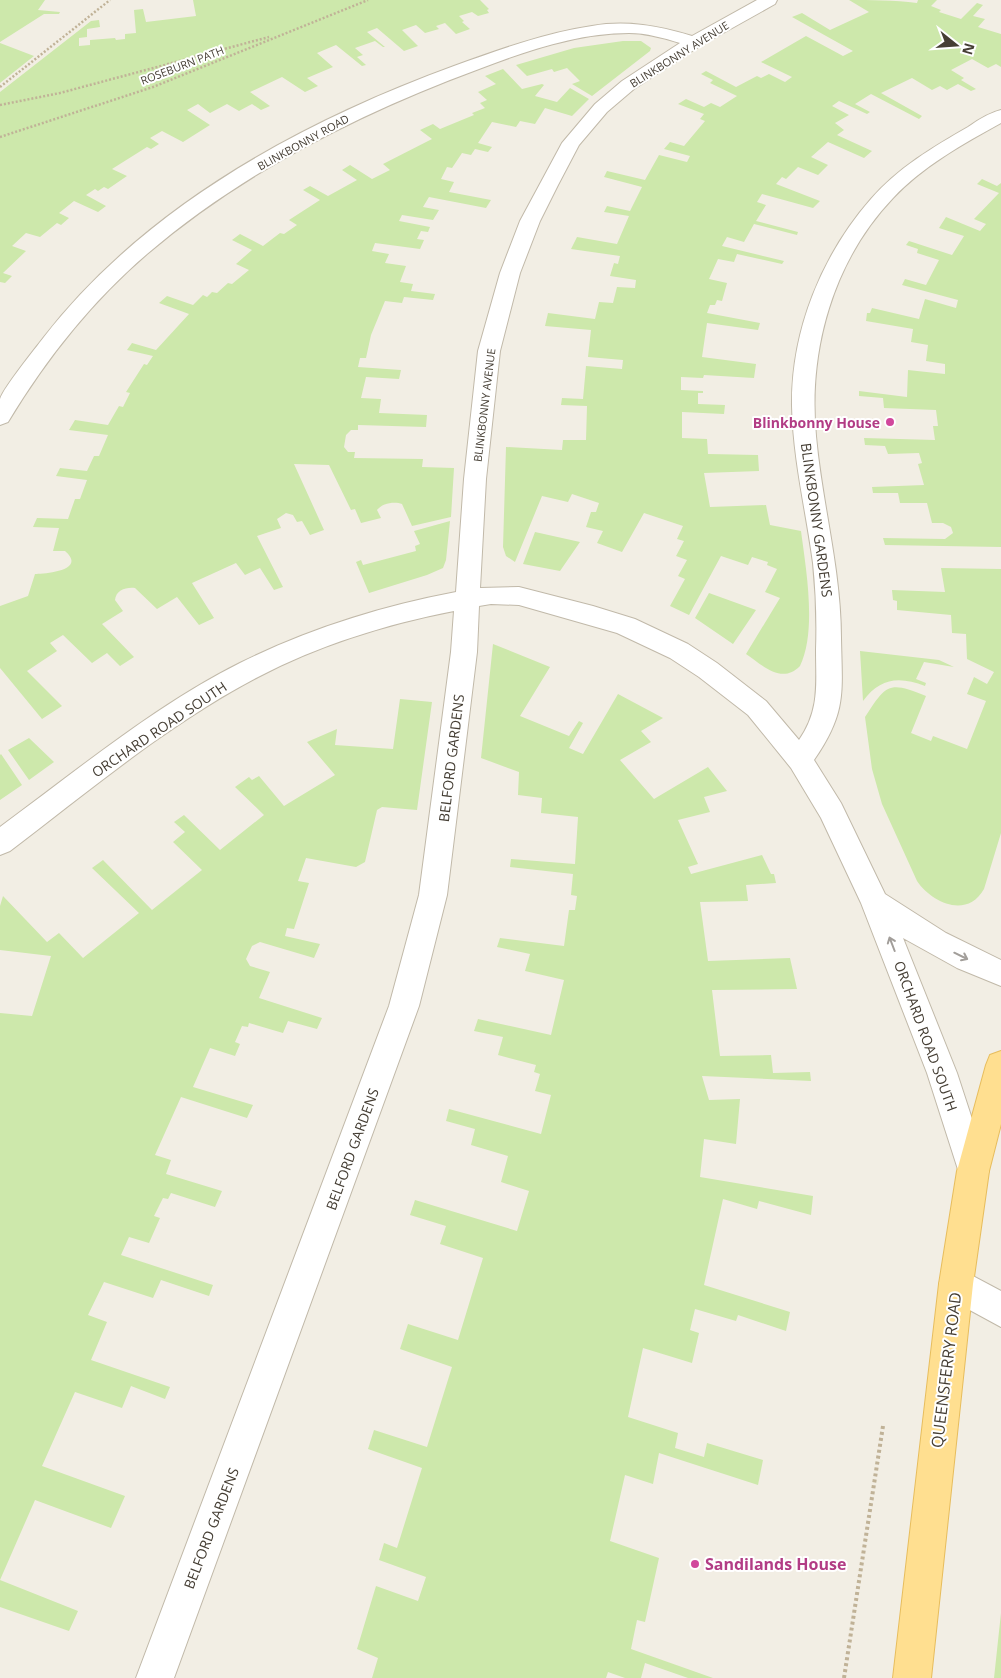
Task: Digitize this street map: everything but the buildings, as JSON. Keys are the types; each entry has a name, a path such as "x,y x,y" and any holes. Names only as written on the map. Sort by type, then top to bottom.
{"main road":[{"name":"QUEENSFERRY ROAD","path":"912,1678 956,1284 973,1171 1001,1065"}],"street":[{"name":"BLINKBONNY AVENUE","path":"468,599 475,479 489,351 510,273 530,221 571,143 601,108 628,85 694,42 769,0"},
{"name":"BLINKBONNY ROAD","path":"0,417 38,357 68,320 99,287 138,252 215,193 310,137 358,112 437,78 532,45 571,35 603,29 644,29 694,42"},
{"name":"BLINKBONNY GARDENS","path":"800,760 825,718 828,696 828,592 805,436 803,404 809,344 818,310 839,259 851,236 887,193 935,154 1001,115"},
{"name":"ORCHARD ROAD SOUTH","path":"0,843 150,731 195,701 249,670 307,644 360,624 404,611 468,599 506,595 560,606 626,626 679,652 715,675 757,708 800,760 832,811 875,902 942,1073 973,1171"},
{"name":"BELFORD GARDENS","path":"155,1678 404,1006 432,895 462,668 468,599"},
{"name":"ORCHARD ROAD SOUTH","path":"875,902 903,923 946,949 1001,973"},
{"path":"956,1284 1001,1310"}],"path":[{"path":"0,87 110,0"},
{"name":"ROSEBURN PATH","path":"0,137 56,121 201,69 279,34 368,0"},
{"path":"0,105 60,93 279,34"},
{"path":"844,1678 883,1426"}],"green space":[{"path":"0,0 45,0 38,10 60,12 59,14 44,14 0,42"},
{"path":"193,0 480,0 489,9 487,10 489,13 478,16 472,12 459,16 464,21 462,22 470,29 456,34 445,23 436,26 439,29 425,33 416,25 402,30 418,46 404,51 377,28 367,32 385,47 375,41 355,48 363,55 357,57 366,65 362,66 336,45 317,53 333,67 307,78 318,86 305,92 282,77 250,92 270,106 261,110 252,104 239,111 227,104 210,113 198,104 187,110 210,125 183,142 162,131 150,138 159,144 151,149 147,147 112,169 127,176 108,189 104,187 98,191 95,189 86,195 106,206 98,212 74,201 59,213 69,218 61,225 57,223 40,237 26,233 12,246 26,251 3,273 12,276 5,283 0,282 0,92 91,21 99,20 100,27 87,29 87,37 79,38 79,46 90,45 90,40 125,39 125,34 136,33 134,10 143,9 146,22 196,16"},
{"path":"849,0 917,3 918,0 937,0 931,6 941,10 939,12 961,19 977,3 983,5 973,16 985,19 978,27 1001,34 1001,67 996,64 988,68 972,59 951,70 964,78 961,80 976,89 971,91 958,84 947,90 940,86 932,90 912,78 881,93 922,116 919,119 871,94 855,104 870,112 867,114 839,101 832,106 849,115 835,123 844,130 837,135 872,151 864,158 828,142 811,157 828,165 818,175 798,167 786,179 782,177 776,184 820,201 813,208 762,194 757,202 766,205 756,221 798,232 797,235 754,224 744,242 727,237 722,246 784,261 782,264 737,254 734,262 718,259 709,279 727,283 722,301 717,300 715,305 710,305 707,313 760,323 758,330 707,323 702,357 756,364 754,378 704,375 703,378 681,377 681,390 703,391 703,393 698,393 698,404 725,405 724,414 682,412 682,438 707,439 708,454 758,455 759,471 704,473 710,507 766,505 770,525 801,531 809,600 808,635 800,666 786,674 765,668 746,654 780,598 765,592 777,569 767,565 768,562 752,557 748,565 721,556 689,615 670,606 685,579 678,576 687,560 676,556 684,541 677,539 683,526 644,513 622,552 597,543 603,531 586,527 591,512 596,512 599,503 572,494 568,502 542,496 515,562 506,556 503,547 506,447 562,450 563,440 586,440 587,406 561,405 562,398 583,399 586,366 622,369 623,360 588,357 591,330 545,326 548,313 595,319 599,302 613,303 617,287 635,288 636,280 610,276 614,263 618,264 620,256 571,249 577,237 617,244 629,216 604,212 607,206 630,211 642,187 604,177 607,171 645,180 659,155 687,162 690,156 664,149 670,142 684,146 705,121 700,119 704,114 678,104 686,99 704,107 711,103 720,107 737,96 710,83 713,80 701,74 706,71 736,87 757,76 761,78 769,74 785,82 792,77 761,62 806,36 843,56 853,51 792,17 802,13 830,30 869,12"},
{"path":"623,41 641,41 651,48 650,51 592,96 572,84 580,81 567,68 554,72 552,69 527,76 516,65 574,48"},
{"path":"0,43 34,56 0,83"},
{"path":"503,69 522,89 544,85 535,96 557,102 570,88 589,99 572,116 545,108 535,124 520,121 516,127 492,122 478,143 492,147 488,152 475,149 471,155 462,153 452,168 447,167 441,179 454,182 449,192 491,200 486,208 429,197 423,207 439,210 433,220 402,215 399,221 430,227 428,232 421,231 417,239 424,240 420,249 375,243 372,251 389,254 385,263 406,266 400,282 413,284 411,291 435,294 433,300 404,297 402,303 385,301 371,335 366,358 360,358 358,367 401,370 399,379 366,377 361,398 381,399 379,413 427,415 426,427 358,425 358,430 351,430 346,435 344,447 348,452 355,452 354,458 423,459 422,467 454,468 451,517 412,526 402,504 392,503 385,504 377,510 381,518 361,523 355,509 351,510 329,465 294,464 324,530 310,535 302,521 297,522 293,515 286,513 277,519 281,528 257,536 283,587 274,590 260,568 245,575 236,563 192,583 214,618 199,625 177,597 157,609 135,588 122,590 117,594 115,600 123,611 102,624 134,657 120,666 107,653 92,663 63,635 50,643 57,651 27,671 62,706 42,719 0,668 0,606 28,596 35,574 62,570 71,563 71,558 65,551 53,551 59,528 33,527 37,518 68,519 75,499 80,499 87,480 56,476 60,468 87,471 94,456 99,456 108,435 69,430 75,420 108,425 119,406 123,407 130,393 126,392 144,364 147,365 153,356 127,350 132,343 156,350 189,314 159,303 167,296 193,305 203,295 207,297 212,292 217,293 228,283 232,284 249,270 236,264 252,250 232,240 240,234 263,246 280,233 284,234 297,225 289,220 320,200 303,190 310,186 328,196 357,180 342,170 350,165 372,179 390,170 383,164 432,139 420,130 433,124 440,129 474,115 472,113 485,108 480,103 487,100 478,92 496,84 485,76"},
{"path":"982,179 997,186 1001,183 1001,547 885,545 883,538 945,539 953,533 951,527 943,523 932,523 927,503 900,503 898,493 873,493 872,487 924,485 918,464 922,463 919,453 888,454 885,446 865,445 864,438 935,440 933,426 938,426 936,410 884,408 883,398 859,396 859,391 907,397 908,370 945,374 945,364 926,361 928,345 911,342 913,329 866,321 867,313 870,313 872,308 919,319 925,299 956,308 958,300 902,285 905,279 926,285 939,260 917,253 918,249 906,245 909,241 952,255 964,236 939,228 946,217 980,231 986,224 974,219 999,193 977,184"},
{"path":"450,521 446,560 443,568 427,575 369,593 356,562 361,560 363,565 416,551 415,546 420,544 414,531"},
{"path":"535,532 580,542 560,571 523,564"},
{"path":"941,568 1001,569 1001,833 984,889 977,898 968,904 959,905 940,901 931,896 917,881 882,804 872,769 865,717 878,698 889,688 896,687 913,691 926,696 911,733 931,741 933,736 967,749 986,701 967,694 974,677 987,684 994,672 967,659 966,634 952,633 951,615 897,610 897,601 893,600 892,590 945,592"},
{"path":"709,593 756,610 733,644 695,618"},
{"path":"493,644 550,667 520,716 569,736 579,721 583,723 569,748 583,754 618,694 663,718 641,731 651,742 620,760 654,799 708,767 727,791 704,797 710,812 678,820 698,864 688,867 691,874 762,855 771,874 774,874 776,883 746,885 748,901 700,902 708,961 790,958 797,989 712,990 720,1056 771,1055 773,1073 810,1072 811,1081 702,1076 709,1100 740,1099 736,1144 704,1139 700,1177 813,1196 811,1215 759,1201 757,1209 723,1199 704,1285 790,1312 786,1331 738,1315 736,1321 695,1309 690,1330 699,1333 692,1363 643,1348 628,1417 678,1433 675,1448 704,1457 707,1443 763,1460 758,1485 659,1453 653,1484 625,1475 610,1541 659,1558 645,1622 637,1620 631,1649 713,1678 688,1678 645,1663 641,1678 625,1678 608,1672 606,1678 372,1678 378,1658 357,1649 376,1586 418,1601 426,1577 379,1560 384,1543 397,1548 422,1468 368,1449 374,1430 427,1447 452,1367 400,1349 408,1324 458,1340 483,1258 440,1244 446,1226 410,1215 415,1200 517,1231 529,1191 501,1182 508,1156 471,1145 475,1129 446,1121 449,1109 541,1134 551,1095 535,1091 540,1074 534,1072 536,1065 498,1055 503,1037 474,1031 478,1019 551,1035 564,980 525,971 530,954 497,947 500,938 564,946 569,910 575,910 577,896 571,895 573,874 510,867 511,859 575,864 578,817 541,813 542,798 518,795 519,772 481,758"},
{"path":"860,651 939,660 954,667 924,662 916,679 926,683 925,686 907,681 891,681 869,693 863,701"},
{"path":"400,699 432,702 417,810 382,807 377,810 365,862 356,867 306,858 298,881 309,883 294,929 287,928 285,936 320,944 314,958 260,942 252,946 246,959 250,966 270,972 259,998 322,1018 317,1029 288,1021 283,1033 249,1023 248,1027 242,1026 235,1042 240,1044 235,1056 210,1048 193,1087 253,1105 247,1118 181,1097 155,1155 171,1160 166,1174 222,1191 215,1207 171,1193 168,1199 163,1198 154,1216 160,1218 149,1243 129,1237 121,1255 213,1285 209,1296 161,1280 153,1298 104,1282 88,1315 107,1322 91,1360 170,1387 165,1399 131,1386 122,1408 75,1392 42,1466 125,1496 111,1528 35,1500 0,1580 0,1013 32,1016 51,956 0,950 0,906 3,896 47,942 59,933 83,958 139,913 92,868 103,860 152,910 202,870 173,842 185,832 174,822 184,815 220,850 264,815 235,787 249,777 252,780 259,776 284,806 335,775 307,742 337,729 335,745 393,749"},
{"path":"29,738 54,762 29,780 8,750"},
{"path":"0,755 22,785 0,800"},
{"path":"0,1580 78,1611 69,1631 0,1607"},
{"path":"1001,1613 1001,1678 994,1678"}],"place":[{"name":"Blinkbonny House","path":"890,422"},
{"name":"Sandilands House","path":"695,1564"}]}
